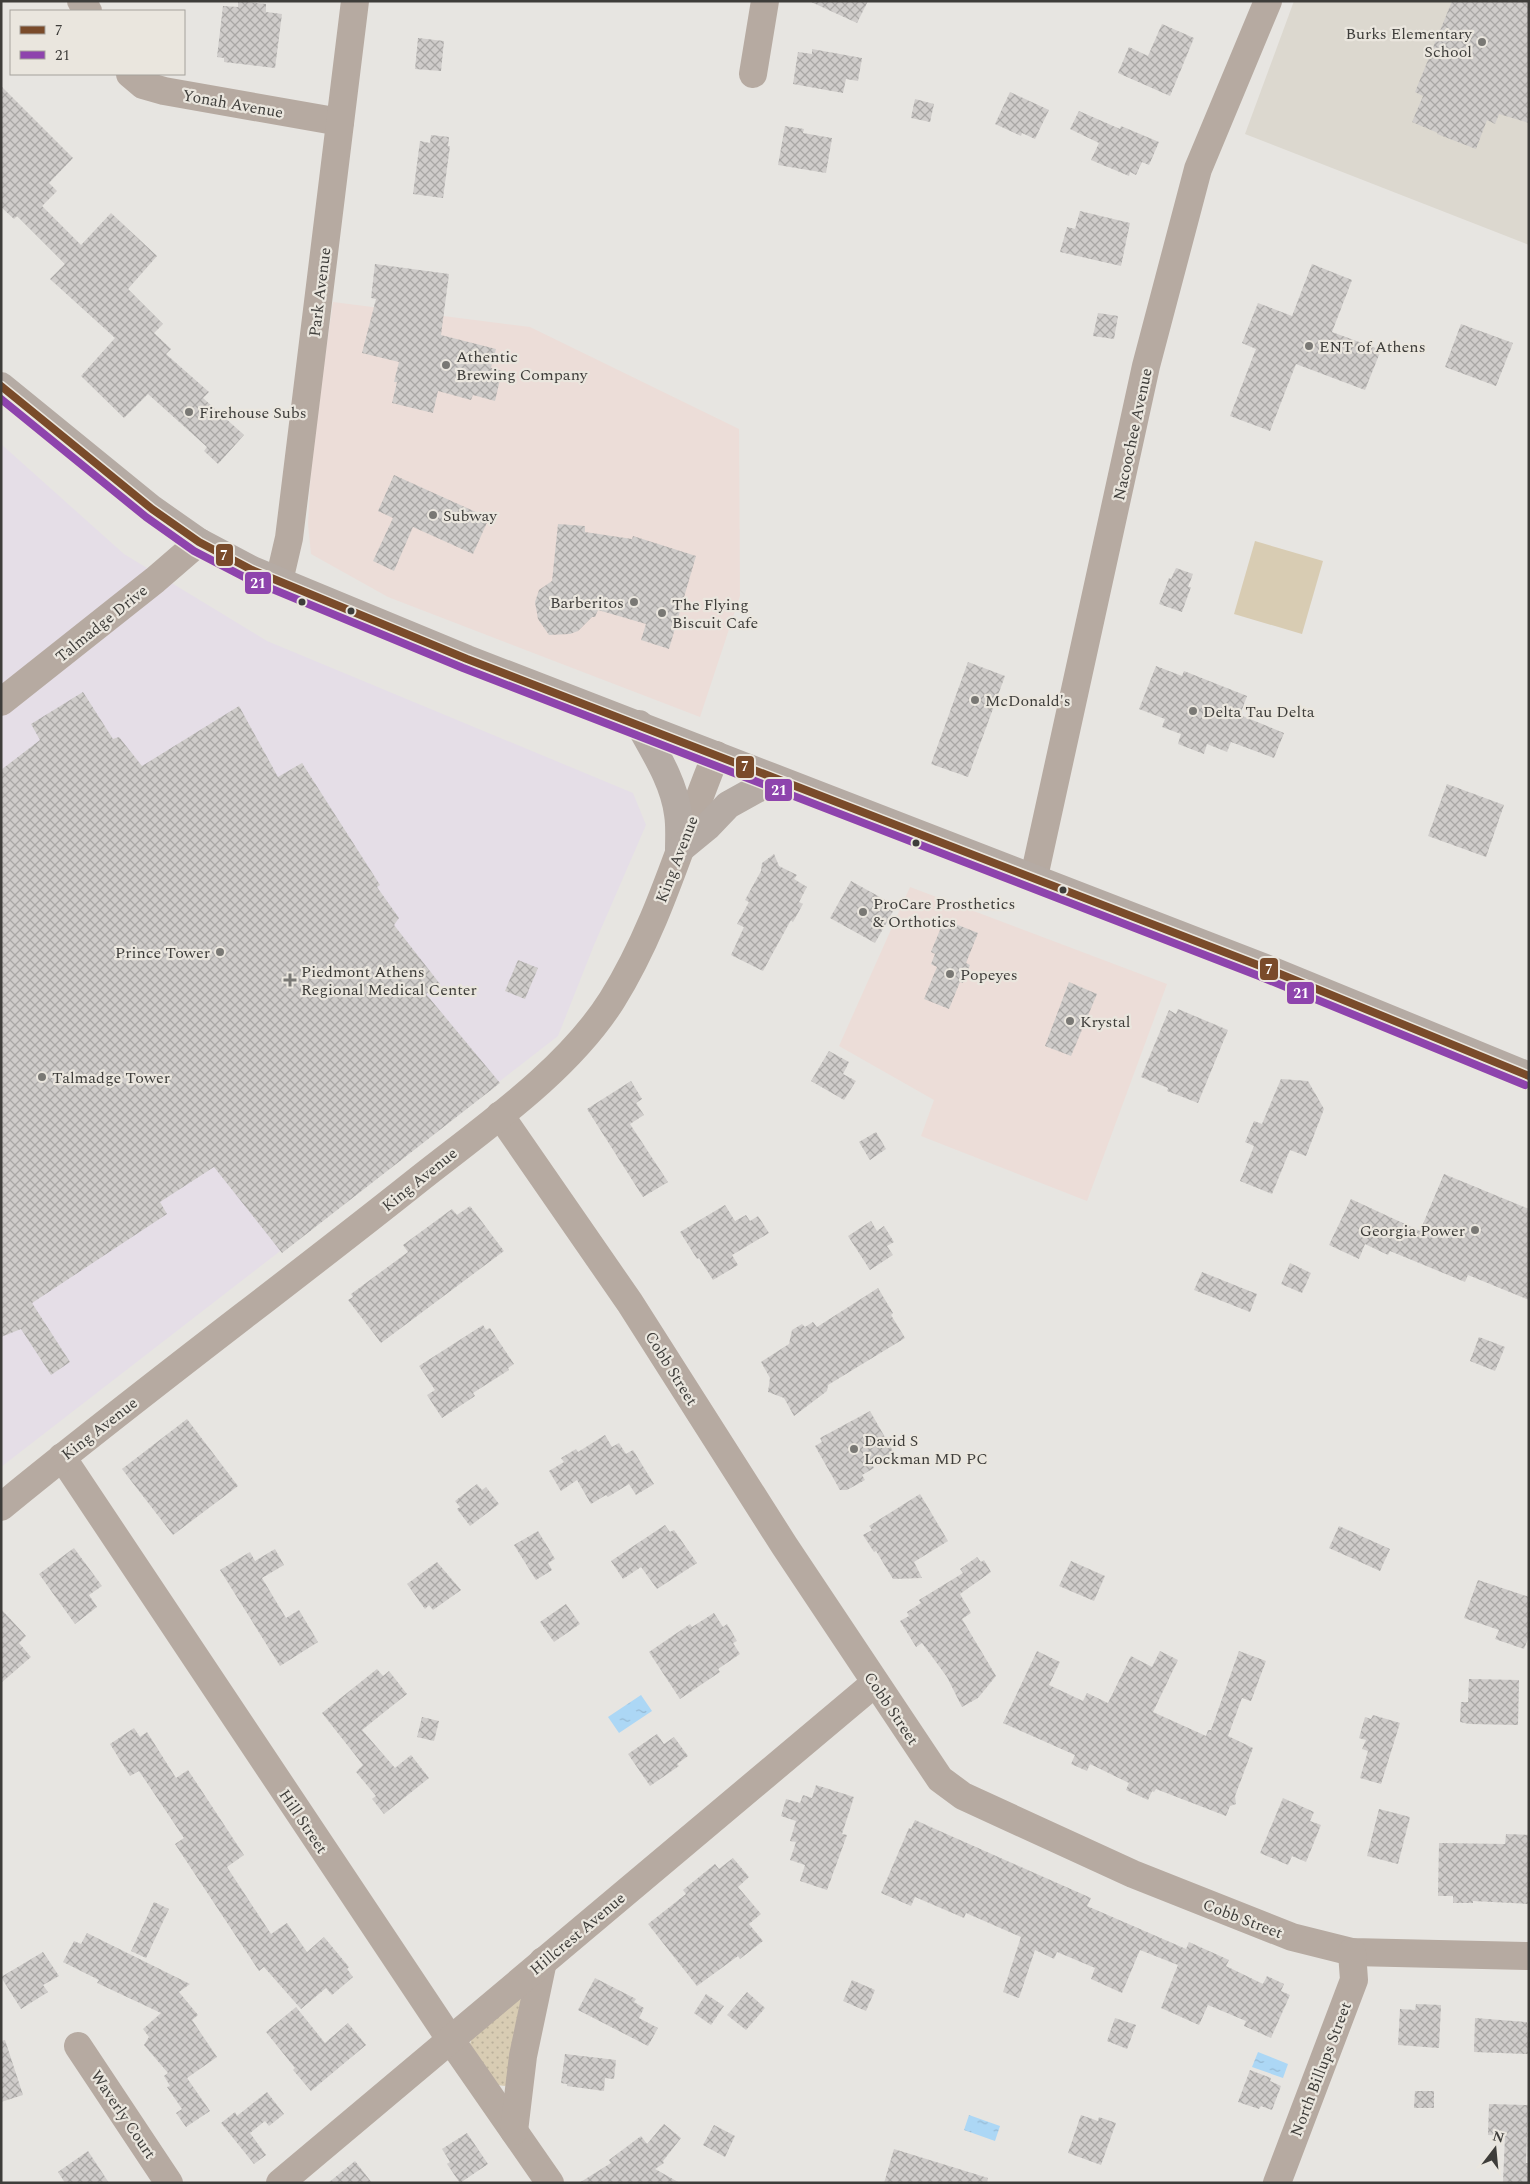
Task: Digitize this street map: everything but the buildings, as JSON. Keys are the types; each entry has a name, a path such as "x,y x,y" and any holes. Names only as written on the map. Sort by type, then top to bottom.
{"main road":[{"path":"1,386 152,509 199,542 252,570 467,659 1034,878 1400,1022 1529,1076"},
{"path":"639,724 674,794 678,815 679,850"},
{"path":"679,850 707,827 728,806 775,779"}],"street":[{"name":"Park Avenue","path":"279,581 289,538 355,1"},
{"path":"753,74 765,1"},
{"name":"Nacoochee Avenue","path":"1034,878 1146,366 1198,170 1268,1"},
{"name":"Yonah Avenue","path":"131,75 143,85 164,91 340,122"},
{"name":"Talmadge Drive","path":"1,702 155,580 199,542"},
{"name":"King Avenue","path":"1,1507 62,1457 292,1280 536,1085 560,1062 611,1002 642,946 716,755"},
{"name":"Cobb Street","path":"500,1114 630,1303 875,1684 940,1779 963,1796 1133,1874 1292,1937 1352,1952 1529,1956"},
{"name":"Hill Street","path":"62,1457 450,2039 550,2183"},
{"name":"Hillcrest Avenue","path":"280,2183 875,1684"},
{"name":"North Billups Street","path":"1277,2183 1354,1980 1352,1952"},
{"path":"514,2131 523,2056 543,1962"},
{"name":"Waverly Court","path":"78,2046 169,2183"}],"shaded area":[{"path":"1294,1 1529,1 1529,245 1245,134"},
{"path":"333,302 530,327 739,429 740,596 700,717 388,597 311,554 308,524 312,448"},
{"name":"Piedmont Athens Regional Medical Center","path":"1,444 124,554 267,641 633,793 646,825 594,945 558,1036 1,1467"},
{"path":"1255,541 1323,561 1302,634 1234,614"},
{"path":"910,887 1167,984 1087,1201 921,1136 934,1100 839,1046"},
{"path":"518,1998 522,2000 511,2081 505,2086 497,2085 470,2044 472,2037"}],"water":[{"path":"641,1695 652,1711 619,1733 608,1717"},
{"path":"1258,2052 1288,2064 1283,2078 1252,2067"},
{"path":"969,2115 1000,2126 995,2141 964,2130"}],"transit line":[{"name":"7","path":"1,386 152,509 199,542 252,570 467,659 1263,967 1529,1076"},
{"name":"21","path":"1,399 146,517 194,551 248,579 463,668 1259,976 1525,1085"}],"place":[{"name":"Burks Elementary School","path":"1482,42"},
{"name":"ENT of Athens","path":"1309,346"},
{"name":"Athentic Brewing Company","path":"446,365"},
{"name":"Firehouse Subs","path":"189,412"},
{"name":"Subway","path":"433,515"},
{"name":"Barberitos","path":"634,602"},
{"name":"The Flying Biscuit Cafe","path":"662,613"},
{"name":"McDonald's","path":"975,700"},
{"name":"Delta Tau Delta","path":"1193,711"},
{"name":"ProCare Prosthetics & Orthotics","path":"863,912"},
{"name":"Prince Tower","path":"220,952"},
{"name":"Popeyes","path":"950,974"},
{"name":"Piedmont Athens Regional Medical Center","path":"290,980"},
{"name":"Krystal","path":"1070,1021"},
{"name":"Talmadge Tower","path":"42,1077"},
{"name":"Georgia Power","path":"1475,1230"},
{"name":"David S Lockman MD PC","path":"854,1449"}]}
